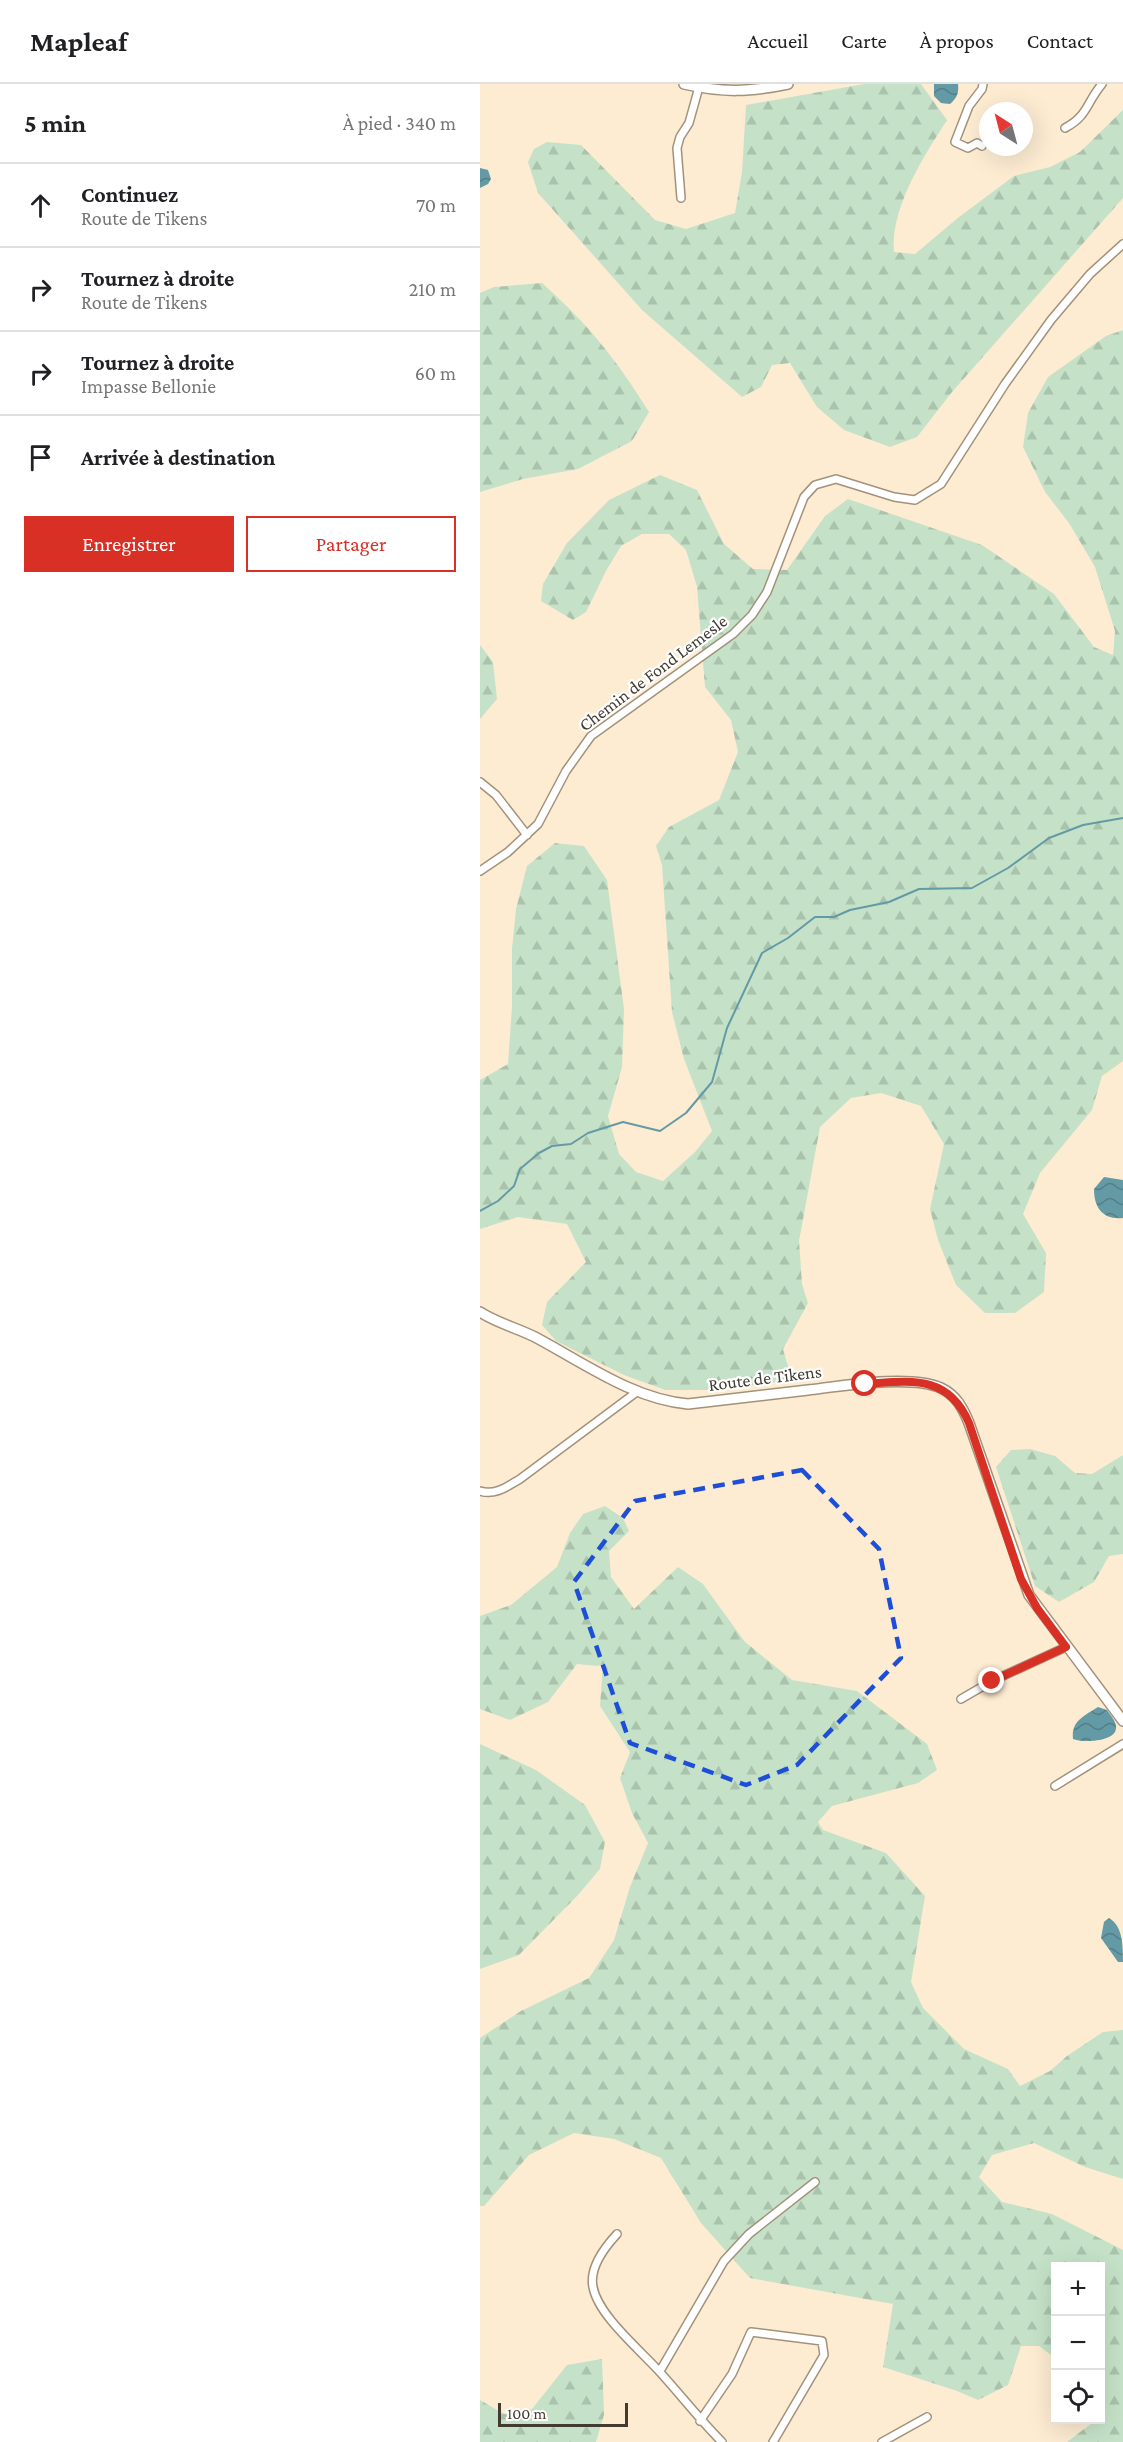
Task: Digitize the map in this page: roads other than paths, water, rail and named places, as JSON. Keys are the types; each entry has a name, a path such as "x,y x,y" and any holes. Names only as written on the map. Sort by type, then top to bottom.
{"street":[{"path":"684,84 717,91 759,90 788,84"},
{"path":"979,144 968,148 955,142 969,106 982,89 983,84"},
{"path":"1065,128 1082,118 1093,95 1102,84"},
{"path":"681,198 677,148 680,137 689,123 699,87"},
{"name":"Chemin de Fond Lemesle","path":"480,871 508,852 538,824 566,771 591,736 733,634 752,615 767,592 804,497 815,485 836,479 894,497 915,500 941,484 1005,384 1051,320 1090,274 1123,244"},
{"path":"480,782 496,795 527,835"},
{"name":"Route de Tikens","path":"480,1312 492,1320 532,1336 638,1391 665,1402 688,1404 860,1384 900,1382 938,1387 949,1393 962,1407 969,1423 1029,1595 1123,1721"},
{"path":"480,1491 485,1493 499,1491 520,1479 638,1391"},
{"path":"962,1699 992,1681 1066,1647"},
{"path":"1055,1786 1123,1743"},
{"path":"660,2372 724,2260 749,2234 814,2182"},
{"path":"617,2234 605,2247 598,2260 592,2285 597,2299 608,2316 660,2372 700,2421 722,2442"},
{"path":"700,2421 732,2374 752,2332 822,2341 824,2355 772,2442"},
{"path":"882,2442 927,2417"}],"water":[{"path":"934,84 958,84 958,93 950,104 941,103 934,96"},
{"path":"480,168 488,170 491,179 488,184 480,188"},
{"path":"1104,1177 1123,1180 1123,1218 1105,1215 1098,1207 1094,1189"},
{"path":"1098,1707 1107,1710 1113,1719 1116,1726 1115,1733 1098,1740 1073,1739 1076,1723"},
{"path":"1109,1918 1120,1931 1123,1962 1118,1962 1101,1938 1104,1922"}],"waterway":[{"path":"480,1211 498,1201 514,1186 520,1169 539,1153 552,1146 571,1144 588,1133 623,1122 660,1131 686,1113 712,1082 727,1028 762,953 788,938 815,917 834,917 850,910 889,902 919,889 972,888 1008,868 1049,838 1083,825 1123,818"}]}
